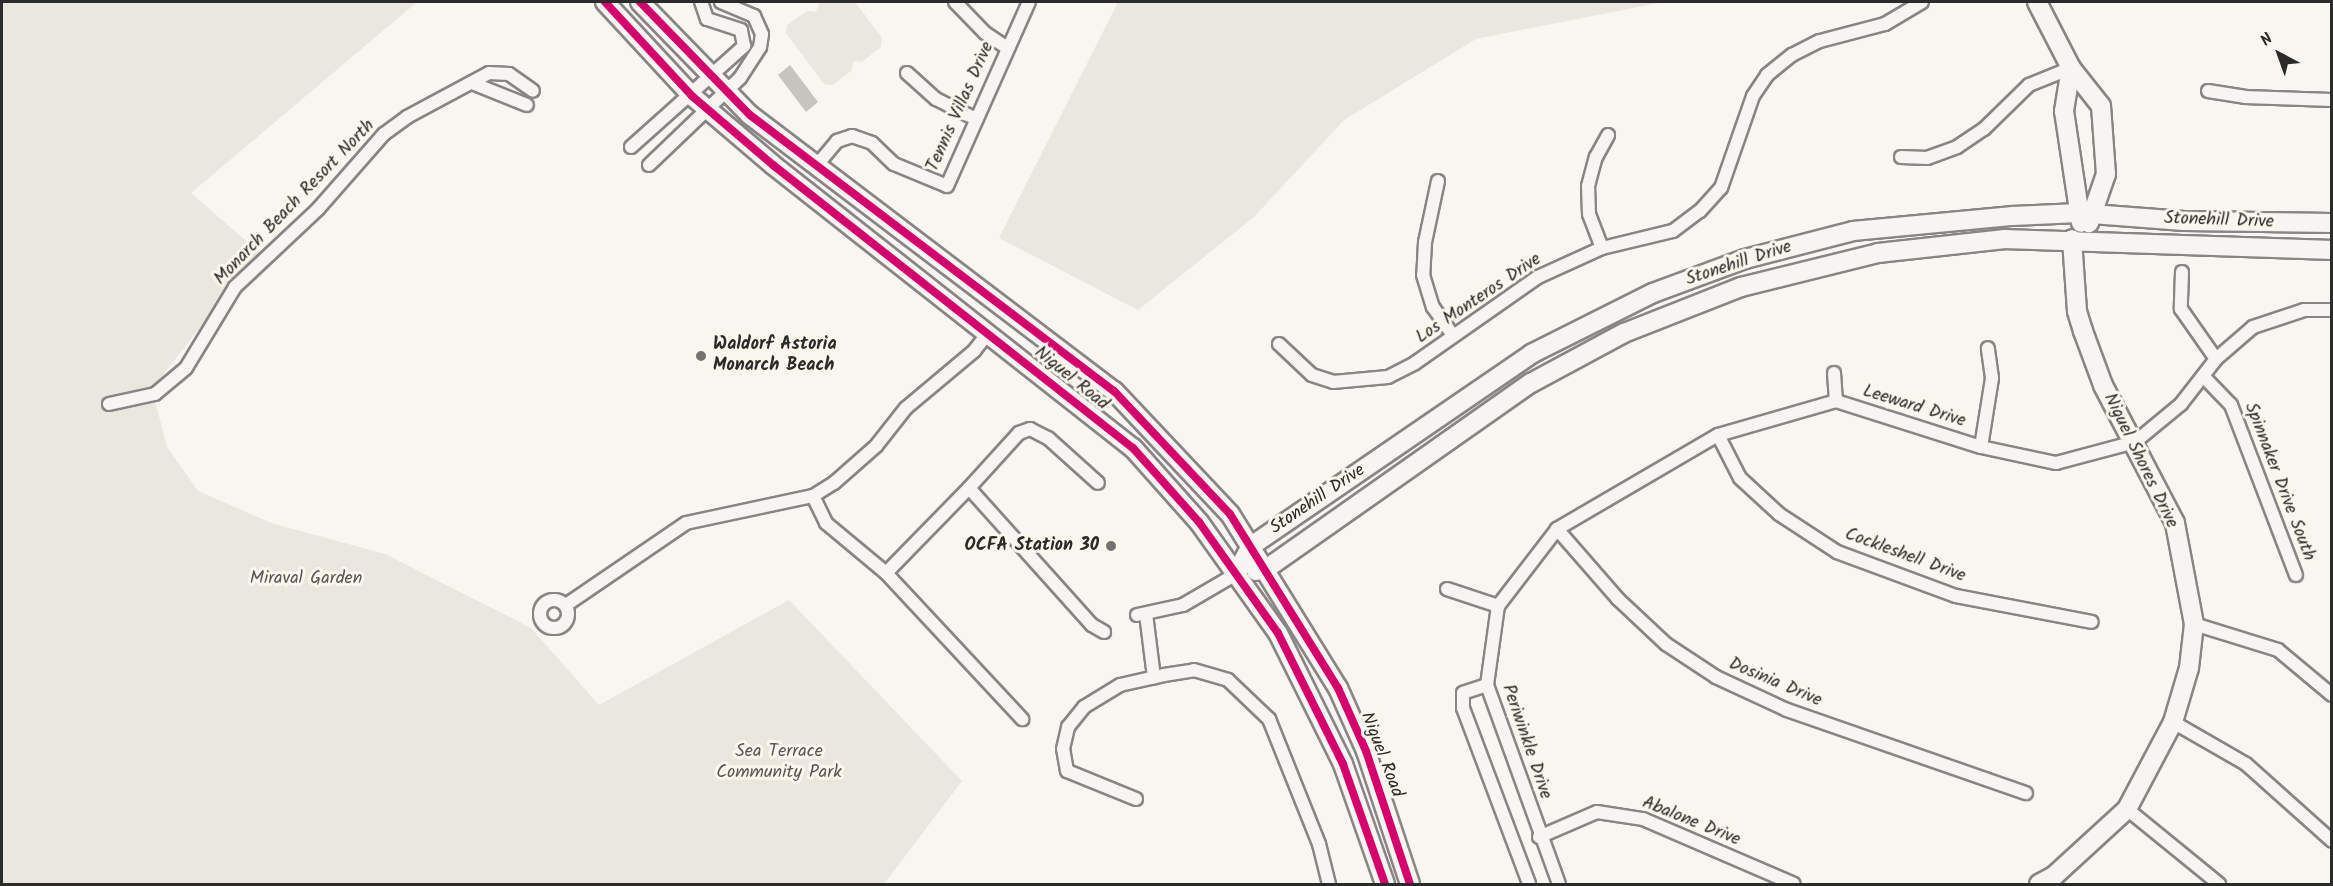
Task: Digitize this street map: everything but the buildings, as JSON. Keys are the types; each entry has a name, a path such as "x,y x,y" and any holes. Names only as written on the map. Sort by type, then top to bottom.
{"main road":[{"name":"Niguel Road","path":"605,2 692,96 772,165 988,332 1133,448 1198,522 1278,633 1316,705 1343,764 1385,885"},
{"name":"Niguel Road","path":"640,2 750,115 1114,391 1184,461 1230,514 1266,569 1347,709 1366,751 1410,885"},
{"path":"2037,2 2071,68 2101,106 2106,174 2086,213 2080,239"},
{"path":"2071,68 2064,111 2086,213"},
{"name":"Stonehill Drive","path":"1236,574 1251,546 1531,354 1653,293 1745,259 1853,231 1929,221 2086,213 2184,221 2331,223"},
{"name":"Stonehill Drive","path":"1236,574 1266,569 1531,383 1624,333 1741,286 1878,253 1970,242 2080,239 2331,249"},
{"name":"Niguel Shores Drive","path":"2039,885 2054,876 2127,809 2173,722 2189,668 2194,624 2175,523 2135,442 2103,385 2083,332 2087,308 2080,239"}],"street":[{"path":"630,147 739,54 745,36 734,26 707,19 701,2"},
{"path":"649,165 726,92 754,59 762,34 754,16 721,2"},
{"path":"955,2 986,33 1007,48"},
{"name":"Tennis Villas Drive","path":"817,165 837,141 852,136 872,143 894,164 947,186 1029,2"},
{"name":"Los Monteros Drive","path":"1280,344 1312,375 1333,382 1357,382 1397,372 1538,277 1602,248 1673,231 1700,211 1721,188 1752,96 1767,75 1792,55 1820,41 1885,24 1922,2"},
{"path":"1901,157 1927,158 1957,147 1984,129 2029,85 2071,68"},
{"name":"Monarch Beach Resort North","path":"109,404 155,394 186,368 235,287 318,209 384,135 407,117 489,73 509,74 533,91"},
{"path":"907,73 936,99 976,119"},
{"path":"472,83 527,105"},
{"path":"2208,92 2245,97 2331,100"},
{"path":"1602,248 1589,214 1588,186 1596,157 1608,135"},
{"path":"1438,181 1425,242 1423,275 1433,307 1453,336"},
{"path":"2182,272 2181,309 2216,359"},
{"name":"Leeward Drive","path":"1498,606 1557,529 1718,435 1836,401 1982,447 2056,463 2135,442 2181,404 2216,359 2253,327 2304,310 2331,310"},
{"path":"566,605 686,524 813,496 862,461 906,408 974,351 988,332"},
{"path":"1982,447 1992,378 1988,348"},
{"path":"1834,373 1836,401"},
{"name":"Spinnaker Drive South","path":"2203,376 2231,405 2296,575"},
{"path":"886,573 1019,433 1030,429 1048,438 1098,483"},
{"name":"Cockleshell Drive","path":"1718,435 1740,478 1779,514 1837,552 1956,596 2092,622"},
{"path":"969,488 1092,625 1104,632"},
{"path":"813,496 826,523 886,573 1022,719"},
{"name":"Dosinia Drive","path":"1557,529 1618,599 1658,637 1716,677 1787,710 2026,793"},
{"name":"Stonehill Drive","path":"1154,677 1141,614 1183,605 1236,574"},
{"path":"1447,589 1498,606"},
{"name":"Periwinkle Drive","path":"1498,606 1487,686 1539,837 1559,885"},
{"path":"2194,624 2278,650 2331,695"},
{"path":"1136,799 1067,771 1063,749 1068,727 1084,707 1120,684 1194,670 1228,680 1269,719 1319,844 1329,885"},
{"path":"1487,686 1463,693 1463,708 1530,885"},
{"path":"2173,722 2246,764 2331,841"},
{"path":"2127,809 2211,882"},
{"name":"Abalone Drive","path":"1539,837 1597,812 1643,819 1794,885"}],"green space":[{"path":"2,2 417,2 191,193 259,252 152,389 167,447 198,491 271,523 385,554 531,628 599,705 789,600 962,781 884,884 2,884"},
{"path":"820,2 855,2 882,38 881,47 862,62 853,61 852,70 833,85 824,84 786,33 787,25 807,11 816,12"},
{"path":"1118,2 1663,2 1476,39 1344,120 1254,217 1138,310 999,238"}],"shaded area":[{"path":"790,65 818,102 806,112 778,75"}],"cycle path":[{"path":"605,2 692,96 773,165 1133,448 1199,522 1278,633 1343,764 1385,884"},
{"path":"640,2 750,115 1114,391 1230,514 1338,688 1366,751 1410,884"}],"place":[{"name":"Waldorf Astoria Monarch Beach","path":"701,356"},
{"name":"OCFA Station 30","path":"1111,546"}],"park label":[{"name":"Miraval Garden","path":"306,579"},
{"name":"Sea Terrace Community Park","path":"779,763"}]}
